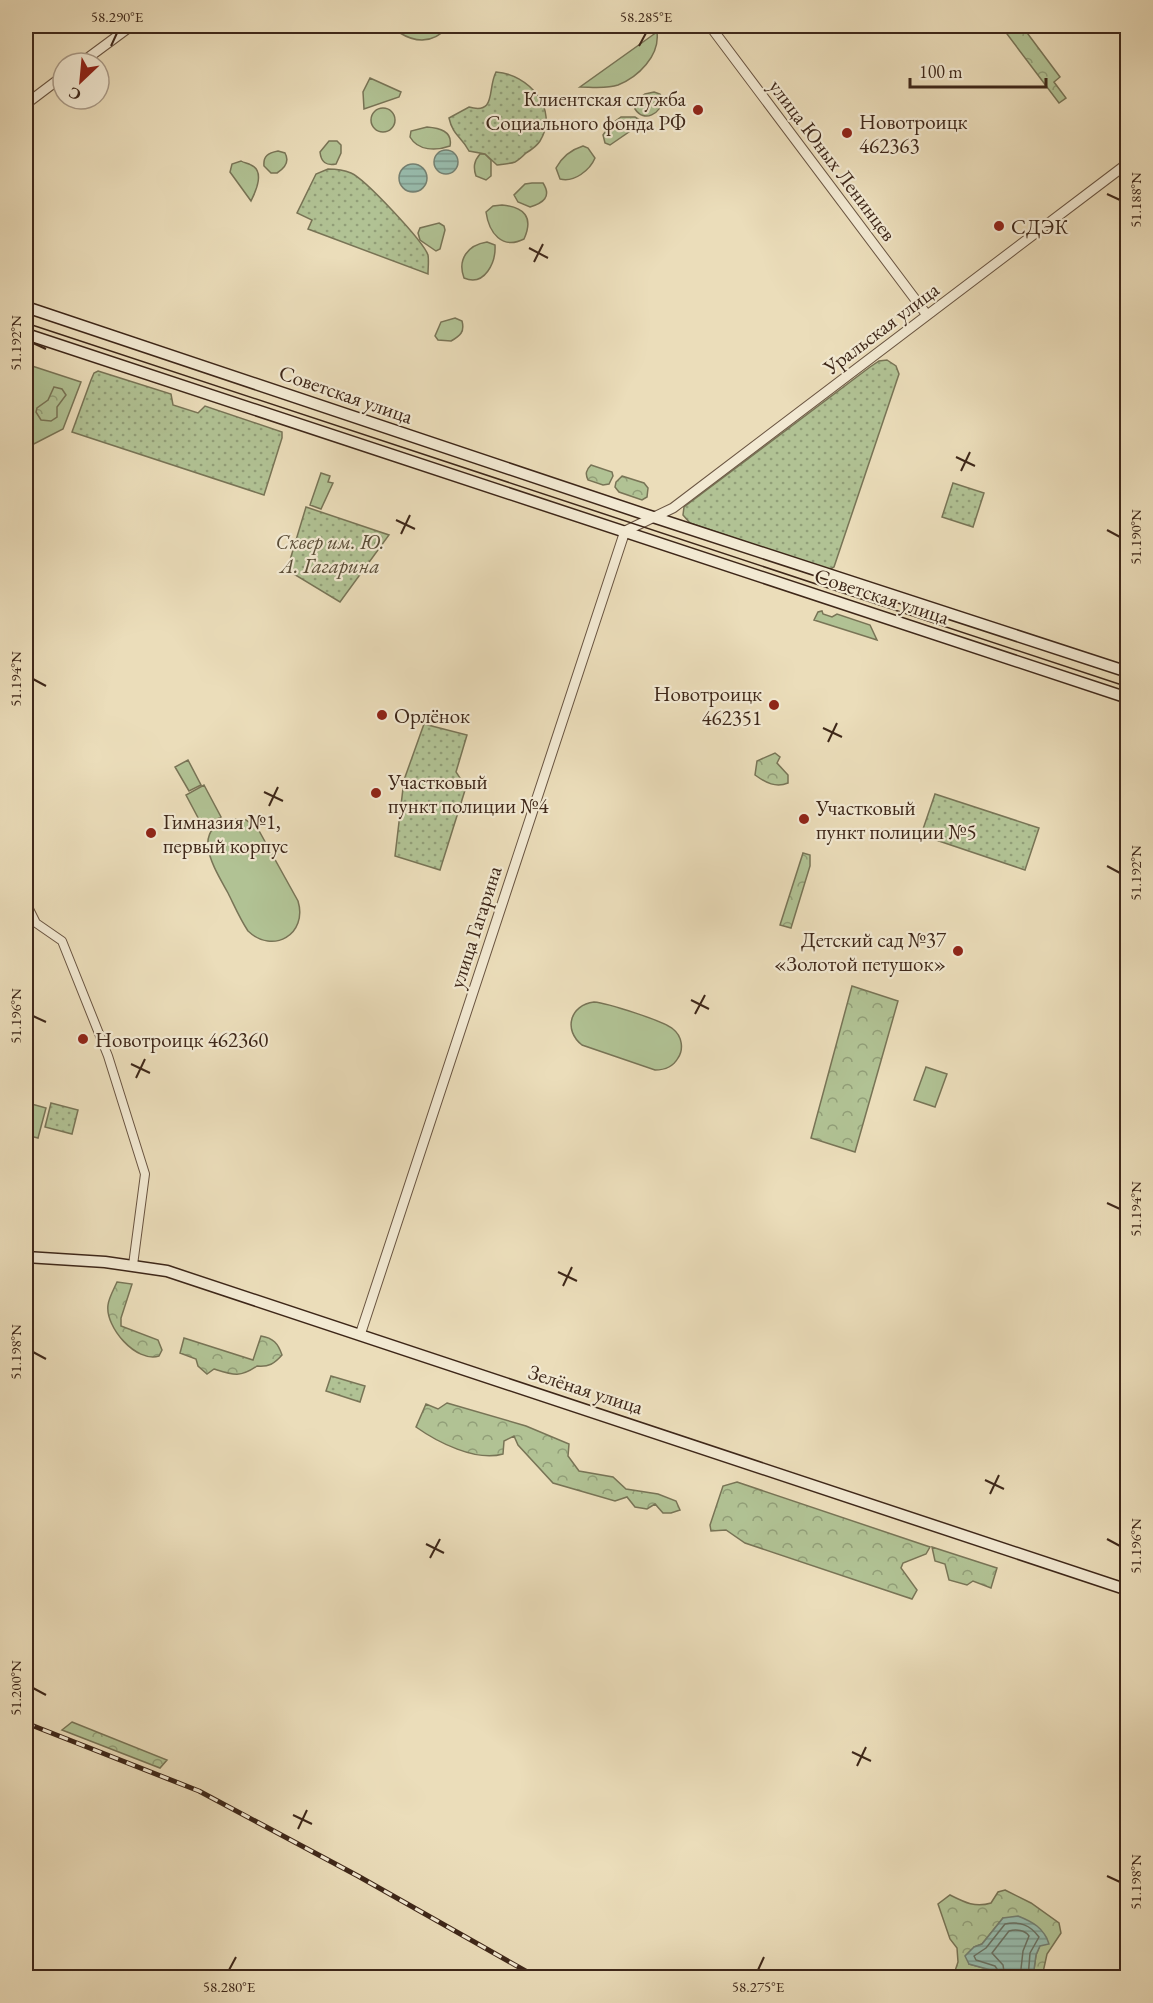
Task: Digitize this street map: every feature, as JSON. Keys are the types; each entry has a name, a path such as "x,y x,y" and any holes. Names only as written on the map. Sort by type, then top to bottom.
{"main road":[{"name":"Советская улица","path":"26,307 653,518 1128,672"},
{"name":"Советская улица","path":"26,334 1128,698"},
{"name":"Зелёная улица","path":"26,1257 133,1265 167,1271 1128,1590"}],"street":[{"path":"97,51 131,26"},
{"name":"улица Юных Ленинцев","path":"710,26 927,315"},
{"path":"26,104 51,85"},
{"name":"Уральская улица","path":"653,518 673,508 1128,163"},
{"path":"625,531 653,518"},
{"name":"улица Гагарина","path":"360,1335 625,531"},
{"path":"26,903 36,923 62,940 108,1056 145,1174 133,1265"}],"green space":[{"path":"409,26 449,26 432,39 419,40 400,33"},
{"path":"1001,26 1022,26 1060,77 1054,82 1066,98 1059,103"},
{"path":"657,32 657,41 651,57 633,77 614,86 580,87"},
{"path":"496,72 508,74 529,86 538,95 546,117 545,129 537,145 515,162 497,165 485,154 469,151 453,129 449,118 469,107 484,107 490,99"},
{"path":"370,78 401,92 399,97 364,109 363,92"},
{"path":"654,92 660,94 663,99 659,109 647,116 639,113 635,109 638,99"},
{"path":"383,108 391,112 395,120 391,128 383,132 375,128 371,120 375,112"},
{"path":"621,117 635,117 640,120 639,125 610,145 605,143 603,135 610,125"},
{"path":"427,127 444,131 449,137 450,146 428,149 413,142 410,137 411,131"},
{"path":"329,141 337,141 341,145 341,153 336,164 327,164 323,161 320,152"},
{"path":"583,146 588,148 595,158 593,163 576,177 560,179 556,168 558,164 570,152"},
{"path":"278,151 285,153 287,162 280,171 271,173 264,166 264,160 269,154"},
{"path":"480,154 485,154 491,160 491,176 486,180 476,176 475,173 476,159"},
{"path":"241,161 251,165 258,172 258,182 251,201 230,172 232,164"},
{"path":"328,169 351,173 393,211 416,237 428,255 428,274 308,229 312,220 297,213 316,174"},
{"path":"543,183 547,192 545,199 530,207 518,202 514,195 525,184"},
{"path":"493,206 516,208 525,214 528,225 524,239 516,242 503,241 490,227 486,212"},
{"path":"439,223 444,226 445,230 440,249 436,251 420,240 418,233 420,228"},
{"path":"487,242 495,245 494,259 488,271 478,279 464,278 462,265 466,254 474,246"},
{"path":"455,318 462,321 461,333 451,341 438,340 435,336 441,322"},
{"path":"887,360 896,366 899,374 834,567 829,570 690,523 683,515 684,507 870,367 879,361"},
{"path":"26,364 81,382 63,429 26,448"},
{"path":"98,371 171,394 173,405 198,413 205,406 282,432 264,495 72,432 91,380 94,373"},
{"path":"54,387 62,389 66,395 57,407 57,417 51,421 41,420 36,412 37,408 48,400"},
{"path":"591,465 612,472 613,476 609,484 603,485 588,480 586,472"},
{"path":"321,473 330,476 328,482 333,483 321,509 310,505"},
{"path":"622,476 644,483 648,488 647,497 642,500 619,492 615,487 616,482"},
{"path":"953,483 984,493 973,527 942,517"},
{"name":"Сквер им. Ю. А. Гагарина","path":"306,507 389,535 340,602 287,570"},
{"path":"822,611 823,614 832,617 837,614 870,625 877,640 814,620 818,612"},
{"path":"424,724 467,735 456,772 466,787 440,870 395,856 404,780"},
{"path":"775,753 780,757 777,763 788,775 788,783 771,784 755,775 757,761"},
{"path":"188,760 201,785 189,791 175,767"},
{"path":"204,785 221,817 203,827 186,795"},
{"path":"935,794 1039,828 1025,870 921,835"},
{"path":"232,819 246,820 258,829 298,901 300,913 298,923 286,937 277,941 258,938 248,931 212,862 208,840 211,831 219,824"},
{"path":"803,853 810,855 810,866 791,928 780,925"},
{"path":"852,986 898,1001 855,1152 811,1138"},
{"path":"594,1002 635,1013 673,1029 681,1043 680,1054 674,1064 655,1070 582,1045 572,1032 572,1019 579,1008"},
{"path":"926,1067 947,1074 935,1107 914,1100"},
{"path":"28,1103 46,1108 38,1138 26,1135"},
{"path":"51,1103 78,1110 72,1134 45,1127"},
{"path":"117,1282 132,1284 121,1318 121,1326 158,1340 162,1350 159,1356 150,1357 132,1349 111,1323 108,1305"},
{"path":"261,1336 274,1342 282,1355 271,1364 257,1366 241,1374 231,1374 214,1369 207,1374 198,1366 196,1359 180,1353 184,1338 253,1360"},
{"path":"331,1376 365,1386 360,1402 326,1391"},
{"path":"447,1403 526,1426 569,1444 568,1456 579,1471 613,1477 626,1489 658,1494 676,1501 680,1510 663,1513 655,1504 647,1509 635,1507 627,1497 615,1501 553,1483 518,1445 514,1436 504,1441 503,1454 481,1455 457,1449 416,1427 426,1404 438,1409"},
{"path":"737,1482 930,1547 926,1554 903,1563 901,1568 917,1590 912,1599 745,1543 726,1530 711,1531 710,1525 723,1486"},
{"path":"932,1547 997,1568 991,1588 973,1581 967,1585 949,1580 945,1564 935,1561"},
{"path":"72,1722 167,1760 160,1768 62,1730"},
{"path":"1005,1890 1031,1903 1059,1923 1061,1933 1047,1954 1042,1977 1033,1977 1040,1945 1003,1918 982,1944 974,1947 969,1964 991,1970 991,1977 978,1977 973,1974 953,1977 958,1962 957,1948 950,1939 938,1904 950,1895 980,1905 991,1903 998,1892"}],"water":[{"path":"446,150 454,154 458,162 454,170 446,174 438,170 434,162 438,154"},
{"path":"413,164 423,168 427,178 423,188 413,192 403,188 399,178 403,168"},
{"path":"1018,1916 1037,1926 1049,1944 1040,1946 1036,1955 1033,1977 991,1977 991,1970 969,1964 965,1956 974,1947 982,1944 1003,1918"}],"tram line":[{"path":"26,323 1128,687"}],"railway":[{"path":"26,1723 199,1791 358,1876 538,1978"}],"place":[{"name":"Клиентская служба Социального фонда РФ","path":"698,110"},
{"name":"Новотроицк 462363","path":"847,133"},
{"name":"СДЭК","path":"999,226"},
{"name":"Новотроицк 462351","path":"774,705"},
{"name":"Орлёнок","path":"382,715"},
{"name":"Участковый пункт полиции №4","path":"376,793"},
{"name":"Участковый пункт полиции №5","path":"804,819"},
{"name":"Гимназия №1, первый корпус","path":"151,833"},
{"name":"Детский сад №37 «Золотой петушок»","path":"958,951"},
{"name":"Новотроицк 462360","path":"83,1039"}]}
